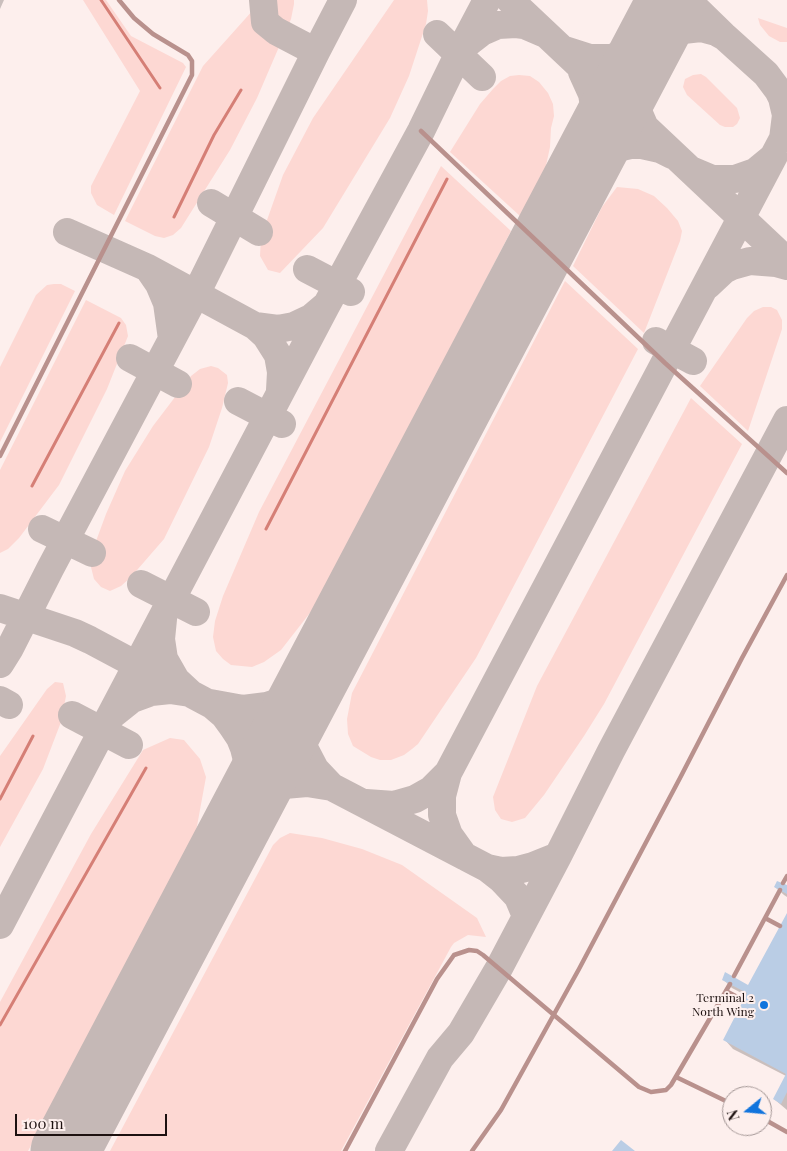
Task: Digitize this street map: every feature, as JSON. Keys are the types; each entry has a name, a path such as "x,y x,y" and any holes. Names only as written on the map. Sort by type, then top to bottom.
{"lane":[{"path":"0,456 192,75 192,61 188,55 152,34 134,18 119,0"},
{"path":"421,131 665,364 787,473"},
{"path":"472,1151 501,1110 584,961 787,575"},
{"path":"783,883 787,876"},
{"path":"734,976 780,890"},
{"path":"765,918 780,926"},
{"path":"345,1151 437,980 454,955 469,950 478,951 644,1090 651,1092 666,1090 671,1085 730,984"},
{"path":"726,991 743,1000"},
{"path":"676,1077 722,1099"},
{"path":"772,1124 787,1132"}],"shaded area":[{"path":"83,0 106,0 131,36 183,63 186,67 114,215 97,205 91,193 91,186 140,91"},
{"path":"262,0 294,0 291,19 257,98 230,150 181,228 173,235 164,238 155,236 125,221 203,66"},
{"path":"394,0 427,0 428,11 426,24 409,76 390,118 323,228 280,273 268,270 260,256 261,237 283,175 313,118"},
{"path":"758,18 787,28 787,42 780,42 769,36 760,25"},
{"path":"701,74 737,108 740,118 733,127 720,125 687,95 683,87 685,79"},
{"path":"510,76 530,76 539,82 548,93 553,104 554,116 544,175 520,216 450,152 480,104 493,89"},
{"path":"441,166 511,231 320,600 281,650 264,662 252,667 231,665 216,651 213,637 215,621 223,596 259,512"},
{"path":"617,187 638,189 654,196 678,221 682,231 680,241 644,333 573,266 602,207"},
{"path":"565,281 638,349 476,658 418,744 404,755 391,760 380,760 371,757 353,746 348,734 347,719 352,693"},
{"path":"61,284 75,291 0,442 0,367 36,295 47,285"},
{"path":"86,300 121,318 126,325 128,336 107,389 59,485 19,538 8,549 0,553 0,470"},
{"path":"763,307 771,307 777,310 782,320 782,329 748,431 700,386 747,318 754,311"},
{"path":"211,366 218,368 227,375 228,383 222,408 209,447 164,539 121,586 110,591 101,587 94,579 91,567 92,552 125,471 153,426 191,376 200,369"},
{"path":"691,398 742,444 604,704 584,736 544,795 525,818 512,822 501,819 495,810 493,797 537,686"},
{"path":"55,682 63,683 66,696 61,722 43,769 0,847 0,756 47,689"},
{"path":"170,738 184,740 200,759 206,777 195,837 28,1151 0,1151 0,1002 91,834 143,750"},
{"path":"290,833 322,838 362,849 402,865 477,918 486,937 468,935 454,943 451,947 341,1151 110,1151 273,845 280,838"}],"building":[{"path":"777,881 787,885 787,894 774,887"},
{"name":"Terminal 2 North Wing","path":"787,913 787,1092 781,1104 773,1099 786,1074 723,1040 747,993 722,980 725,972 748,985"},
{"path":"621,1140 635,1151 612,1151"}],"waterway":[{"path":"101,0 160,88"},
{"path":"174,217 214,135 241,90"},
{"path":"266,529 447,179"},
{"path":"32,486 119,323"},
{"path":"0,799 33,736"},
{"path":"0,1025 146,768"}],"taxiway":[{"path":"263,0 265,22 276,31 316,52"},
{"path":"0,664 196,294 343,0"},
{"path":"0,925 326,306 421,131 487,0"},
{"path":"510,0 787,261"},
{"path":"654,33 655,0"},
{"path":"687,0 723,35"},
{"path":"464,46 482,32 498,25 524,25 545,34"},
{"path":"565,50 590,58 610,58 630,54 659,38 683,30 701,28 716,32 725,37 766,74 778,90 786,115 783,139"},
{"path":"437,34 482,77"},
{"path":"637,67 633,84 634,102 644,125"},
{"path":"582,72 592,94 596,117 592,151"},
{"path":"448,773 787,131"},
{"path":"575,184 590,164 613,149 630,145 642,145 660,149 672,155"},
{"path":"693,171 712,179 735,179 755,172 772,158"},
{"path":"211,203 259,232"},
{"path":"67,232 148,268 255,326 278,329 294,326 311,318 324,307"},
{"path":"708,285 724,270 750,261 787,266"},
{"path":"148,268 159,284 167,303 172,339"},
{"path":"307,269 351,292"},
{"path":"255,326 266,336 278,355 281,372 280,390"},
{"path":"656,341 693,361"},
{"path":"130,358 178,384"},
{"path":"238,401 282,424"},
{"path":"389,1151 440,1058 461,1033 499,968 611,751 787,420"},
{"path":"42,529 92,553"},
{"path":"141,584 196,612"},
{"path":"0,608 75,633 225,712 332,787 487,868 501,879 518,897 526,916"},
{"path":"112,715 132,699 151,692 170,690 190,693 176,680 164,659 161,639 163,619"},
{"path":"244,813 249,785 244,748 240,738 224,715 210,703 243,709 267,706 280,702 306,685 321,667"},
{"path":"244,813 266,793 284,785 307,783 332,787 315,769 303,746 301,717 306,696"},
{"path":"0,700 9,705"},
{"path":"72,715 129,745"},
{"path":"366,803 394,805 415,799 431,790 448,773 442,796 442,815 449,835 464,856"},
{"path":"487,868 501,871 518,870 558,856"}],"runway":[{"path":"65,1151 672,0"}],"place":[{"name":"Terminal 2 North Wing","path":"764,1005"}]}
